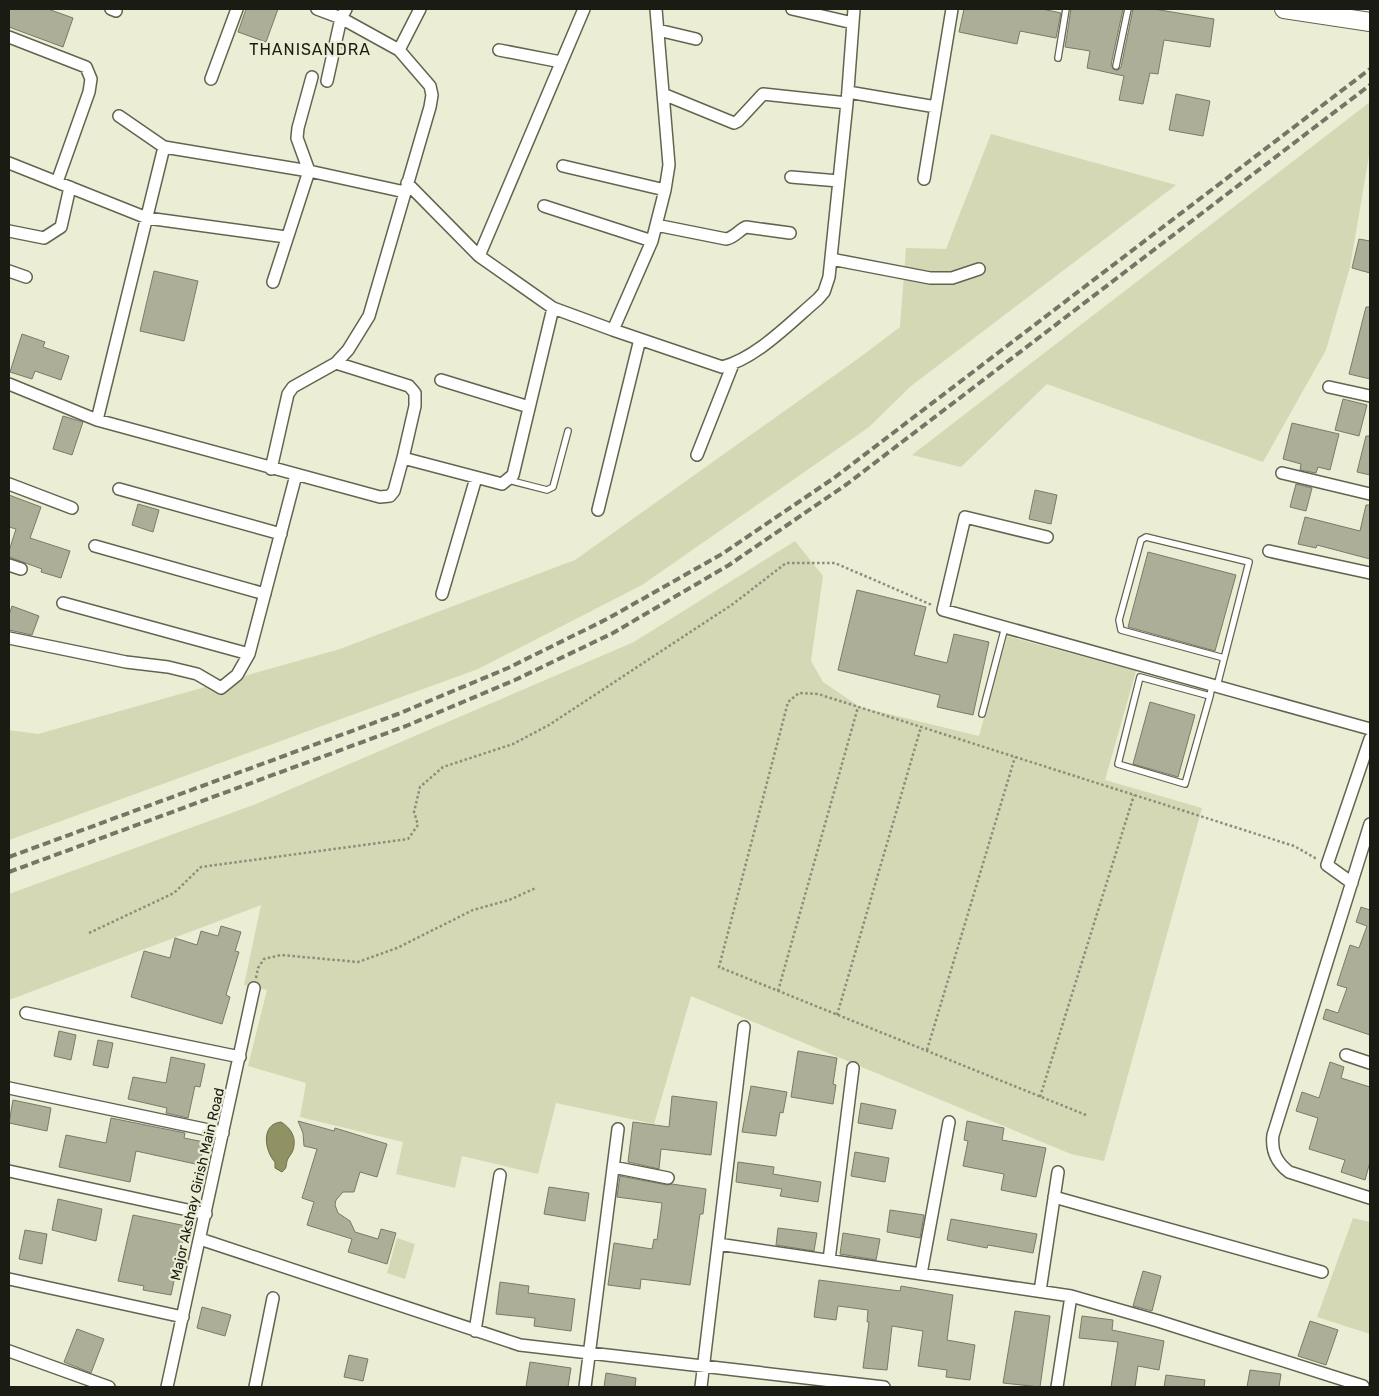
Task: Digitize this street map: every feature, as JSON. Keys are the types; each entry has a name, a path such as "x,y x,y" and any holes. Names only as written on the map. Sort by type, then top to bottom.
{"main road":[{"path":"1284,9 1370,22"}],"street":[{"path":"211,79 237,9"},
{"path":"271,468 288,394 293,387 336,363 348,350 369,316 432,95 430,86 399,50 343,13 317,9"},
{"path":"399,50 420,9"},
{"path":"479,256 584,9"},
{"path":"613,330 652,241 669,166 656,9"},
{"path":"792,9 853,23"},
{"path":"119,116 164,147 406,188 479,256 553,308 722,367 750,356 824,292 829,277 848,98 854,9"},
{"path":"924,179 952,9"},
{"path":"327,81 343,13"},
{"path":"658,30 696,39"},
{"path":"9,37 86,67 91,79 89,92 57,182"},
{"path":"499,50 561,62"},
{"path":"273,282 286,237 309,171 297,138 312,77"},
{"path":"663,94 734,123 763,94 848,98 936,107"},
{"path":"97,420 164,147"},
{"path":"9,163 147,218 286,237"},
{"path":"563,166 665,190"},
{"path":"791,176 839,181"},
{"path":"9,231 44,238 61,227 70,187"},
{"path":"544,206 652,241"},
{"path":"656,225 726,239 730,239 746,227 790,233"},
{"path":"831,258 930,278 952,278 979,269"},
{"path":"9,271 26,277"},
{"path":"403,458 502,484 508,480 512,474 553,308"},
{"path":"598,510 640,339"},
{"path":"9,384 97,420 296,476 380,497 390,496 394,490 403,458 415,406 415,393 409,386 336,363"},
{"path":"697,455 733,364"},
{"path":"441,380 529,407"},
{"path":"1329,387 1370,396"},
{"path":"1282,473 1370,494"},
{"path":"9,638 126,662 168,667 197,674 221,688 237,675 249,654 296,476"},
{"path":"442,594 476,478"},
{"path":"9,484 72,508"},
{"path":"119,489 282,534"},
{"path":"1047,537 964,516 943,610 1213,689 1370,729"},
{"path":"96,546 265,594"},
{"path":"1269,551 1370,573"},
{"path":"9,565 21,569"},
{"path":"63,603 249,654"},
{"path":"1352,883 1327,865 1370,739"},
{"path":"1370,824 1272,1143 1275,1157 1283,1168 1289,1172 1370,1198"},
{"name":"Major Akshay Girish Main Road","path":"167,1387 224,1133 254,988"},
{"path":"26,1013 240,1057"},
{"path":"701,1387 744,1027"},
{"path":"1346,1056 1370,1063"},
{"path":"829,1260 853,1068"},
{"path":"9,1088 224,1133"},
{"path":"921,1274 949,1122"},
{"path":"585,1387 618,1128"},
{"path":"613,1168 668,1178"},
{"path":"9,1171 206,1214"},
{"path":"1040,1291 1058,1172"},
{"path":"475,1331 500,1175"},
{"path":"1054,1197 1322,1272"},
{"path":"200,1239 520,1345 884,1387"},
{"path":"718,1244 1071,1296 1158,1321 1363,1386"},
{"path":"9,1279 182,1317"},
{"path":"1057,1387 1071,1296"},
{"path":"255,1387 273,1298"},
{"path":"9,1351 109,1387"}],"lane":[{"path":"1058,58 1066,9"},
{"path":"1116,66 1128,9"},
{"path":"508,480 547,490 553,487 568,431"},
{"path":"1213,689 1140,677 1118,764 1185,784 1224,658 1249,562 1146,537 1141,540 1118,620 1122,630 1224,658"},
{"path":"982,714 1005,627"}],"path":[{"path":"89,933 174,893 200,867 408,839 418,824 414,812 420,787 443,767 513,744 549,725 733,604 786,563 835,563 943,610"},
{"path":"1086,1115 719,967 788,702 799,693 818,694 1294,846 1327,865"},
{"path":"778,991 858,707"},
{"path":"838,1015 922,728"},
{"path":"926,1051 1015,757"},
{"path":"1040,1097 1134,795"},
{"path":"254,988 258,968 264,959 281,955 358,962 397,948 473,910 509,900 536,888"}],"shaded area":[{"path":"1370,102 1370,150 1350,267 1326,350 1263,462 1047,384 961,467 912,455"},
{"path":"991,134 1176,185 911,386 869,427 642,585 478,669 9,840 9,730 38,734 340,649 575,560 859,358 900,327 906,248 946,249"},
{"path":"795,541 823,576 811,661 823,682 860,707 979,736 1007,636 1136,671 1105,780 1202,808 1104,1161 1071,1154 691,996 654,1124 556,1103 538,1174 462,1156 455,1188 396,1174 403,1142 300,1117 306,1083 248,1066 267,990 244,985 261,905 9,1000 9,894 256,804 634,642"},
{"path":"281,1122 288,1127 294,1137 294,1146 286,1168 282,1172 275,1168 275,1162 269,1152 266,1139 270,1128 274,1124"},
{"path":"1353,1218 1370,1222 1370,1334 1317,1317"},
{"path":"397,1238 415,1244 405,1279 387,1273"}],"building":[{"path":"9,9 48,9 73,18 63,47 9,27"},
{"path":"246,9 278,9 266,42 238,32"},
{"path":"964,9 1042,9 1061,13 1056,38 1020,31 1017,44 959,32"},
{"path":"1071,9 1123,9 1111,65 1115,70 1121,67 1133,9 1154,9 1214,19 1210,47 1164,40 1158,74 1150,73 1143,104 1119,100 1124,76 1087,68 1090,51 1065,47"},
{"path":"1176,94 1210,101 1203,136 1169,130"},
{"path":"1359,239 1370,241 1370,273 1352,268"},
{"path":"154,271 198,281 184,341 140,331"},
{"path":"1366,307 1370,307 1370,379 1349,374"},
{"path":"22,334 45,342 43,347 69,356 61,380 35,371 32,379 10,372"},
{"path":"1343,399 1367,405 1359,436 1335,430"},
{"path":"63,416 83,422 72,455 53,449"},
{"path":"1292,423 1339,434 1330,470 1318,467 1316,473 1300,470 1301,464 1283,459"},
{"path":"1366,436 1370,436 1370,475 1357,472"},
{"path":"1296,484 1312,488 1306,511 1290,507"},
{"path":"1035,490 1057,495 1051,524 1029,519"},
{"path":"9,495 41,507 30,538 70,551 61,578 41,572 42,569 9,557 16,529 9,527"},
{"path":"138,504 159,510 153,532 132,525"},
{"path":"1366,505 1370,505 1370,559 1317,545 1316,548 1298,544 1305,517 1360,531"},
{"path":"1148,552 1236,575 1215,651 1128,627"},
{"path":"857,590 926,607 914,655 947,663 954,634 989,642 973,715 937,707 940,695 838,670"},
{"path":"12,606 39,616 32,635 9,630 9,615"},
{"path":"1150,702 1195,715 1178,777 1133,764"},
{"path":"1361,907 1370,910 1370,1035 1323,1019 1326,1009 1338,1013 1347,988 1337,985 1350,945 1359,948 1367,926 1356,922"},
{"path":"221,926 241,932 235,951 239,952 226,995 230,997 222,1024 131,997 144,951 170,958 175,938 197,945 201,931 218,936"},
{"path":"59,1031 76,1035 71,1060 54,1056"},
{"path":"98,1040 113,1043 108,1068 93,1065"},
{"path":"798,1051 837,1058 833,1084 836,1085 833,1104 791,1097"},
{"path":"171,1057 205,1064 200,1087 195,1086 188,1118 166,1113 167,1108 128,1099 133,1077 166,1083"},
{"path":"1330,1062 1344,1067 1341,1078 1370,1087 1370,1162 1365,1180 1341,1172 1345,1160 1309,1149 1318,1118 1296,1111 1302,1092 1319,1098"},
{"path":"751,1086 787,1092 783,1113 780,1112 776,1136 742,1132"},
{"path":"672,1096 717,1102 711,1155 661,1149 659,1169 628,1162 633,1122 669,1127"},
{"path":"13,1100 51,1108 47,1131 9,1123"},
{"path":"861,1103 896,1110 892,1129 858,1123"},
{"path":"111,1118 185,1133 184,1138 204,1142 200,1165 136,1151 130,1182 59,1167 66,1135 106,1143"},
{"path":"298,1121 334,1131 335,1128 387,1144 377,1177 360,1172 354,1192 343,1192 336,1200 335,1205 338,1213 350,1221 355,1232 378,1239 381,1229 396,1233 387,1264 348,1252 352,1239 307,1225 314,1202 302,1198 317,1149 304,1146 303,1133"},
{"path":"967,1121 1004,1128 1002,1140 1046,1148 1036,1197 1001,1190 1004,1174 963,1166 968,1141 964,1140"},
{"path":"855,1152 889,1158 885,1182 851,1176"},
{"path":"738,1162 774,1167 773,1174 821,1182 818,1202 780,1196 782,1189 736,1182"},
{"path":"620,1176 667,1185 672,1184 706,1189 703,1214 700,1214 690,1285 641,1279 640,1289 608,1285 614,1243 652,1249 654,1239 657,1240 662,1203 617,1197"},
{"path":"549,1187 589,1193 585,1221 544,1214"},
{"path":"58,1199 102,1209 96,1241 52,1230"},
{"path":"890,1210 924,1215 920,1238 887,1232"},
{"path":"133,1215 186,1226 171,1295 143,1290 144,1286 118,1281"},
{"path":"951,1219 1037,1234 1033,1253 988,1245 987,1248 947,1240"},
{"path":"778,1228 817,1233 814,1251 776,1245"},
{"path":"25,1230 47,1234 42,1264 19,1259"},
{"path":"843,1233 880,1239 876,1260 840,1254"},
{"path":"1143,1271 1161,1276 1152,1311 1133,1306"},
{"path":"819,1280 900,1291 901,1286 953,1295 947,1340 975,1345 970,1380 946,1377 947,1370 918,1366 923,1331 892,1326 887,1370 863,1368 869,1322 867,1322 868,1310 838,1306 836,1320 814,1317"},
{"path":"500,1282 529,1286 528,1293 575,1299 571,1331 534,1326 535,1318 496,1314"},
{"path":"202,1307 231,1315 225,1336 197,1328"},
{"path":"1015,1311 1050,1316 1040,1387 1003,1383"},
{"path":"1082,1316 1113,1320 1112,1330 1164,1341 1159,1370 1138,1366 1135,1387 1111,1387 1118,1342 1079,1338"},
{"path":"1310,1321 1338,1330 1326,1365 1298,1356"},
{"path":"77,1329 104,1339 91,1373 64,1362"},
{"path":"349,1355 368,1359 363,1381 344,1377"},
{"path":"530,1362 571,1368 568,1387 526,1387"},
{"path":"1250,1370 1281,1374 1279,1387 1247,1387"},
{"path":"606,1373 636,1378 635,1387 604,1387"},
{"path":"1166,1375 1205,1380 1204,1387 1164,1387"}],"railway":[{"path":"9,857 398,714 508,668 607,619 722,554 834,478 1370,69"},
{"path":"9,872 406,726 515,680 613,633 729,565 847,484 1370,85"}],"district":[{"name":"THANISANDRA","path":"310,49"}]}
